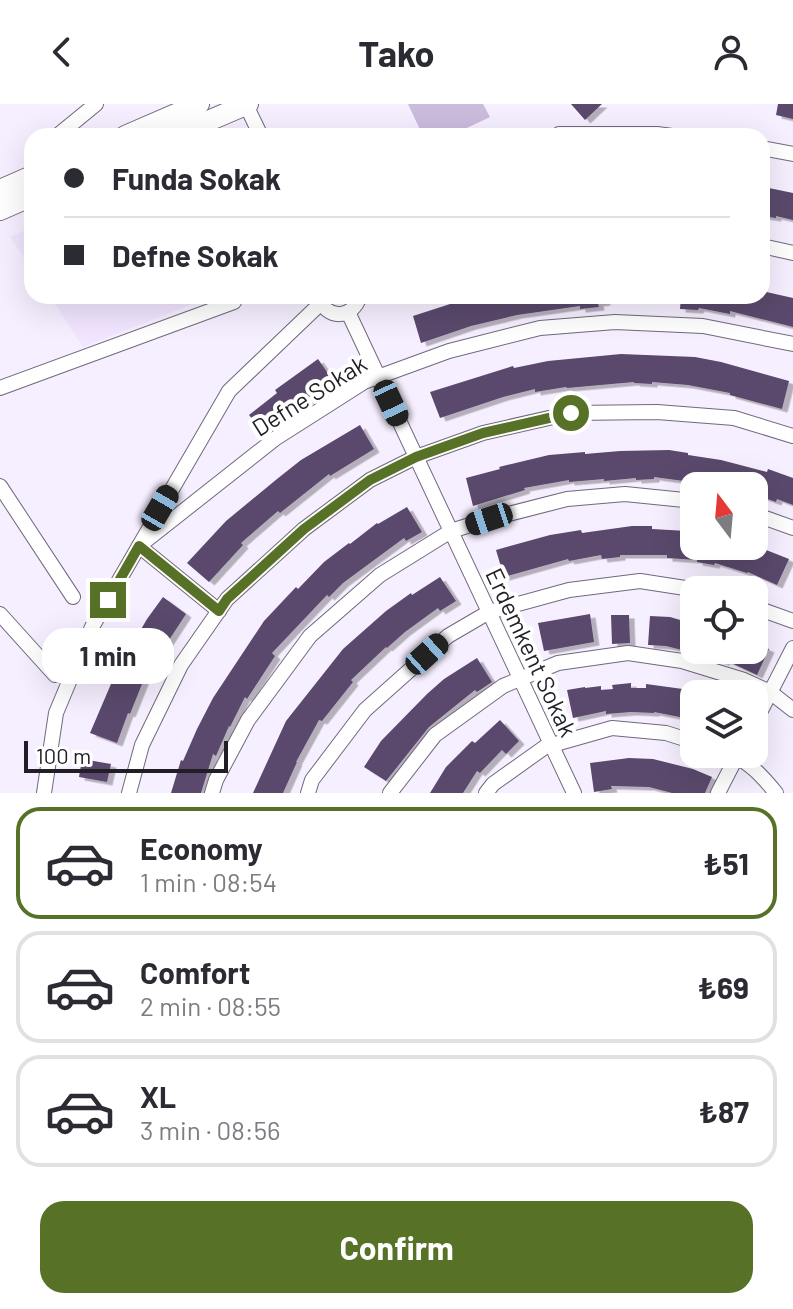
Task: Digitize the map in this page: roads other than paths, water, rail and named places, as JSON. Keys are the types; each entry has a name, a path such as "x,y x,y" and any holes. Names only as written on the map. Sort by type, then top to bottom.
{"main road":[{"path":"144,128 199,104"},
{"path":"191,128 246,104"},
{"path":"0,190 24,180"},
{"path":"0,210 24,200"}],"street":[{"path":"67,128 96,104"},
{"path":"246,104 257,128"},
{"path":"770,150 793,154"},
{"path":"770,248 793,253"},
{"path":"1,387 229,304"},
{"path":"219,611 139,546 229,391 315,304"},
{"path":"323,304 330,312 342,314 356,304"},
{"name":"Erdemkent Sokak","path":"348,312 574,793"},
{"name":"Defne Sokak","path":"44,793 56,713 92,627 139,546 276,438 364,382 449,351 540,328 615,322 703,326 793,344"},
{"path":"129,793 142,745 181,665 227,599 304,529 370,480 416,457 483,433 571,413 657,412 734,418 793,436"},
{"path":"0,486 73,597"},
{"path":"212,793 248,720 310,636 380,575 451,531 567,499 625,494 680,500"},
{"path":"768,519 793,528"},
{"path":"308,793 312,780 365,710 448,636 489,612 569,590 640,581 680,587"},
{"path":"768,612 793,621"},
{"path":"0,614 55,675"},
{"path":"768,696 793,648"},
{"path":"390,793 435,735 503,686 558,663 628,653 682,661 744,680 770,692 793,710"},
{"path":"486,793 493,784 545,747 612,728 666,733 680,738"},
{"path":"718,793 729,768"},
{"path":"753,768 776,793"}]}
